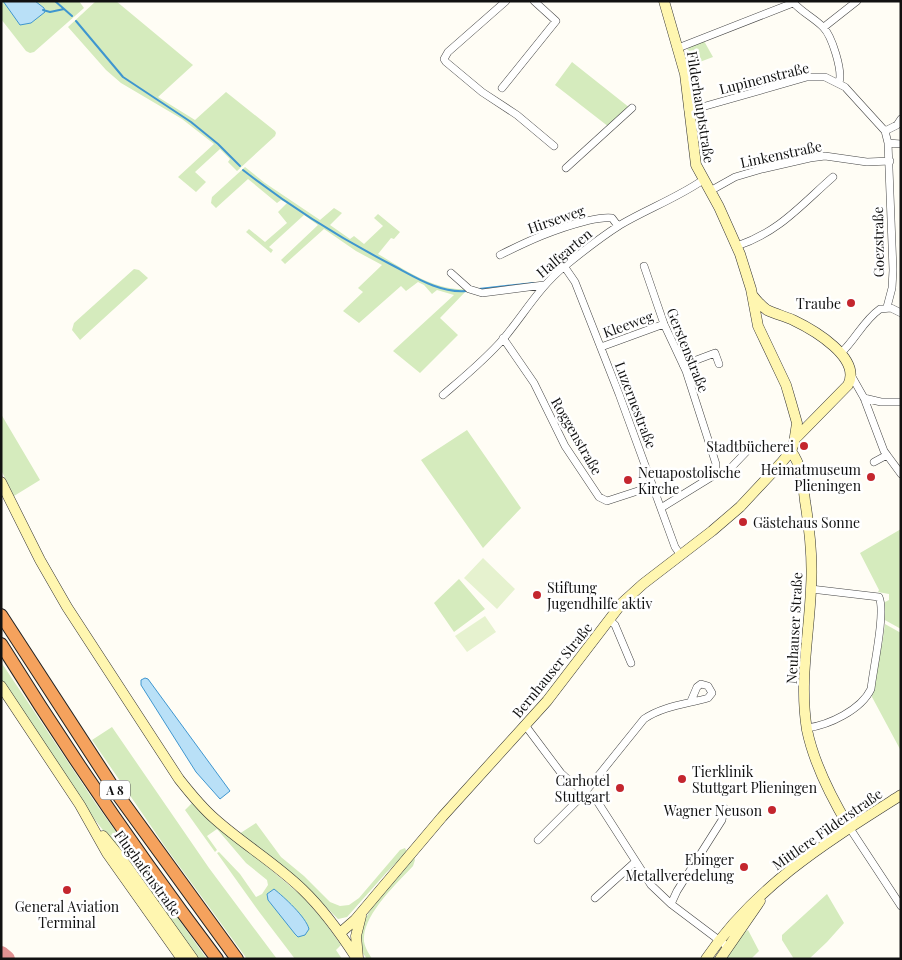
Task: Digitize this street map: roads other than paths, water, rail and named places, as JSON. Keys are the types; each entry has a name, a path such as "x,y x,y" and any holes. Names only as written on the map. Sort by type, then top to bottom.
{"highway":[{"name":"A 8","path":"1,615 118,795 237,959"},
{"name":"A 8","path":"1,644 105,803 217,959"}],"main road":[{"name":"Filderhauptstraße","path":"664,1 685,74 694,156 698,172 710,191 737,246 752,296 760,332 786,385 801,426"},
{"path":"752,296 766,309 806,327 841,353 850,365 853,383 801,426"},
{"path":"756,318 766,309"},
{"name":"Bernhauser Straße","path":"340,933 364,910 442,817 569,675 622,603 740,507 791,451 801,426"},
{"name":"Neuhauser Straße","path":"791,451 800,466 812,546 811,589 803,671 807,728 812,752 849,828"},
{"path":"1,482 40,560 67,607 179,779 195,800 215,819 301,888 340,933 357,959"},
{"name":"Flughafenstraße","path":"1,686 80,805 121,858 192,959"},
{"name":"Mittlere Filderstraße","path":"706,959 719,940 749,906 786,872 849,828 901,795"},
{"name":"Flughafenstraße","path":"80,805 107,853 182,959"},
{"name":"Mittlere Filderstraße","path":"720,959 769,888"},
{"path":"357,959 356,936 364,910"}],"street":[{"path":"506,1 445,54 444,59 482,92 522,120 554,146"},
{"path":"502,88 556,21 534,1"},
{"path":"824,27 857,1"},
{"path":"678,48 793,2 805,14 824,27 831,40 840,70 841,77 839,83 886,131 897,125 901,119"},
{"name":"Lupinenstraße","path":"688,109 695,109 807,77 825,77 839,83"},
{"path":"566,168 632,108"},
{"name":"Goezstraße","path":"886,131 890,161 893,270 892,288 886,308"},
{"path":"888,143 901,144"},
{"name":"Linkenstraße","path":"710,191 736,177 810,158 825,156 867,162 890,161"},
{"path":"737,246 774,229 832,176"},
{"name":"Halfgarten","path":"443,395 476,366 503,338 544,285 564,266 618,226 703,180"},
{"name":"Hirseweg","path":"500,255 542,234 569,225 604,217 612,218 618,226"},
{"name":"Luzernestraße","path":"564,266 575,282 675,547 680,554"},
{"name":"Gerstenstraße","path":"644,266 664,324 683,365 716,464 715,472"},
{"path":"451,273 469,288 482,293 544,285"},
{"path":"841,353 850,345 868,319 880,308 901,313"},
{"name":"Kleeweg","path":"601,347 664,324"},
{"name":"Roggenstraße","path":"503,338 534,384 565,446 599,497 607,501 653,486"},
{"path":"683,365 715,353 719,364"},
{"path":"853,383 864,398 884,451 901,474"},
{"path":"864,398 881,402 901,402"},
{"path":"661,508 713,476 715,472 726,473 746,452"},
{"path":"874,462 887,455"},
{"path":"807,728 830,722 861,704 867,698 871,689 882,620 882,603 879,597 811,589"},
{"path":"610,620 631,663"},
{"path":"538,840 586,791 644,720 653,713 691,701"},
{"path":"525,725 560,773 586,791 597,802 651,885 671,904 728,947"},
{"path":"671,904 677,891 722,820 724,808"},
{"name":"Neuhauser Straße","path":"849,828 901,906"},
{"path":"595,898 636,862"}],"water":[{"path":"3,1 35,1 44,8 45,12 31,23 20,25"},
{"path":"148,679 230,791 220,799 196,772 141,685 141,680"},
{"path":"274,889 304,919 309,929 305,935 298,937 268,900 267,894"}],"waterway":[{"path":"55,1 72,16"},
{"path":"43,10 50,12 64,9"},
{"path":"76,21 123,77 191,122 218,144 240,166"},
{"path":"243,170 297,209 373,255 437,287 466,291"},
{"path":"479,289 534,283"}],"place":[{"name":"Traube","path":"851,303"},
{"name":"Stadtbücherei","path":"804,446"},
{"name":"Heimatmuseum Plieningen","path":"871,477"},
{"name":"Neuapostolische Kirche","path":"628,480"},
{"name":"Gästehaus Sonne","path":"743,522"},
{"name":"Stiftung Jugendhilfe aktiv","path":"537,595"},
{"name":"Tierklinik Stuttgart Plieningen","path":"682,779"},
{"name":"Carhotel Stuttgart","path":"620,788"},
{"name":"Wagner Neuson","path":"772,810"},
{"name":"Ebinger Metallveredelung","path":"744,867"},
{"name":"General Aviation Terminal","path":"67,890"}]}
